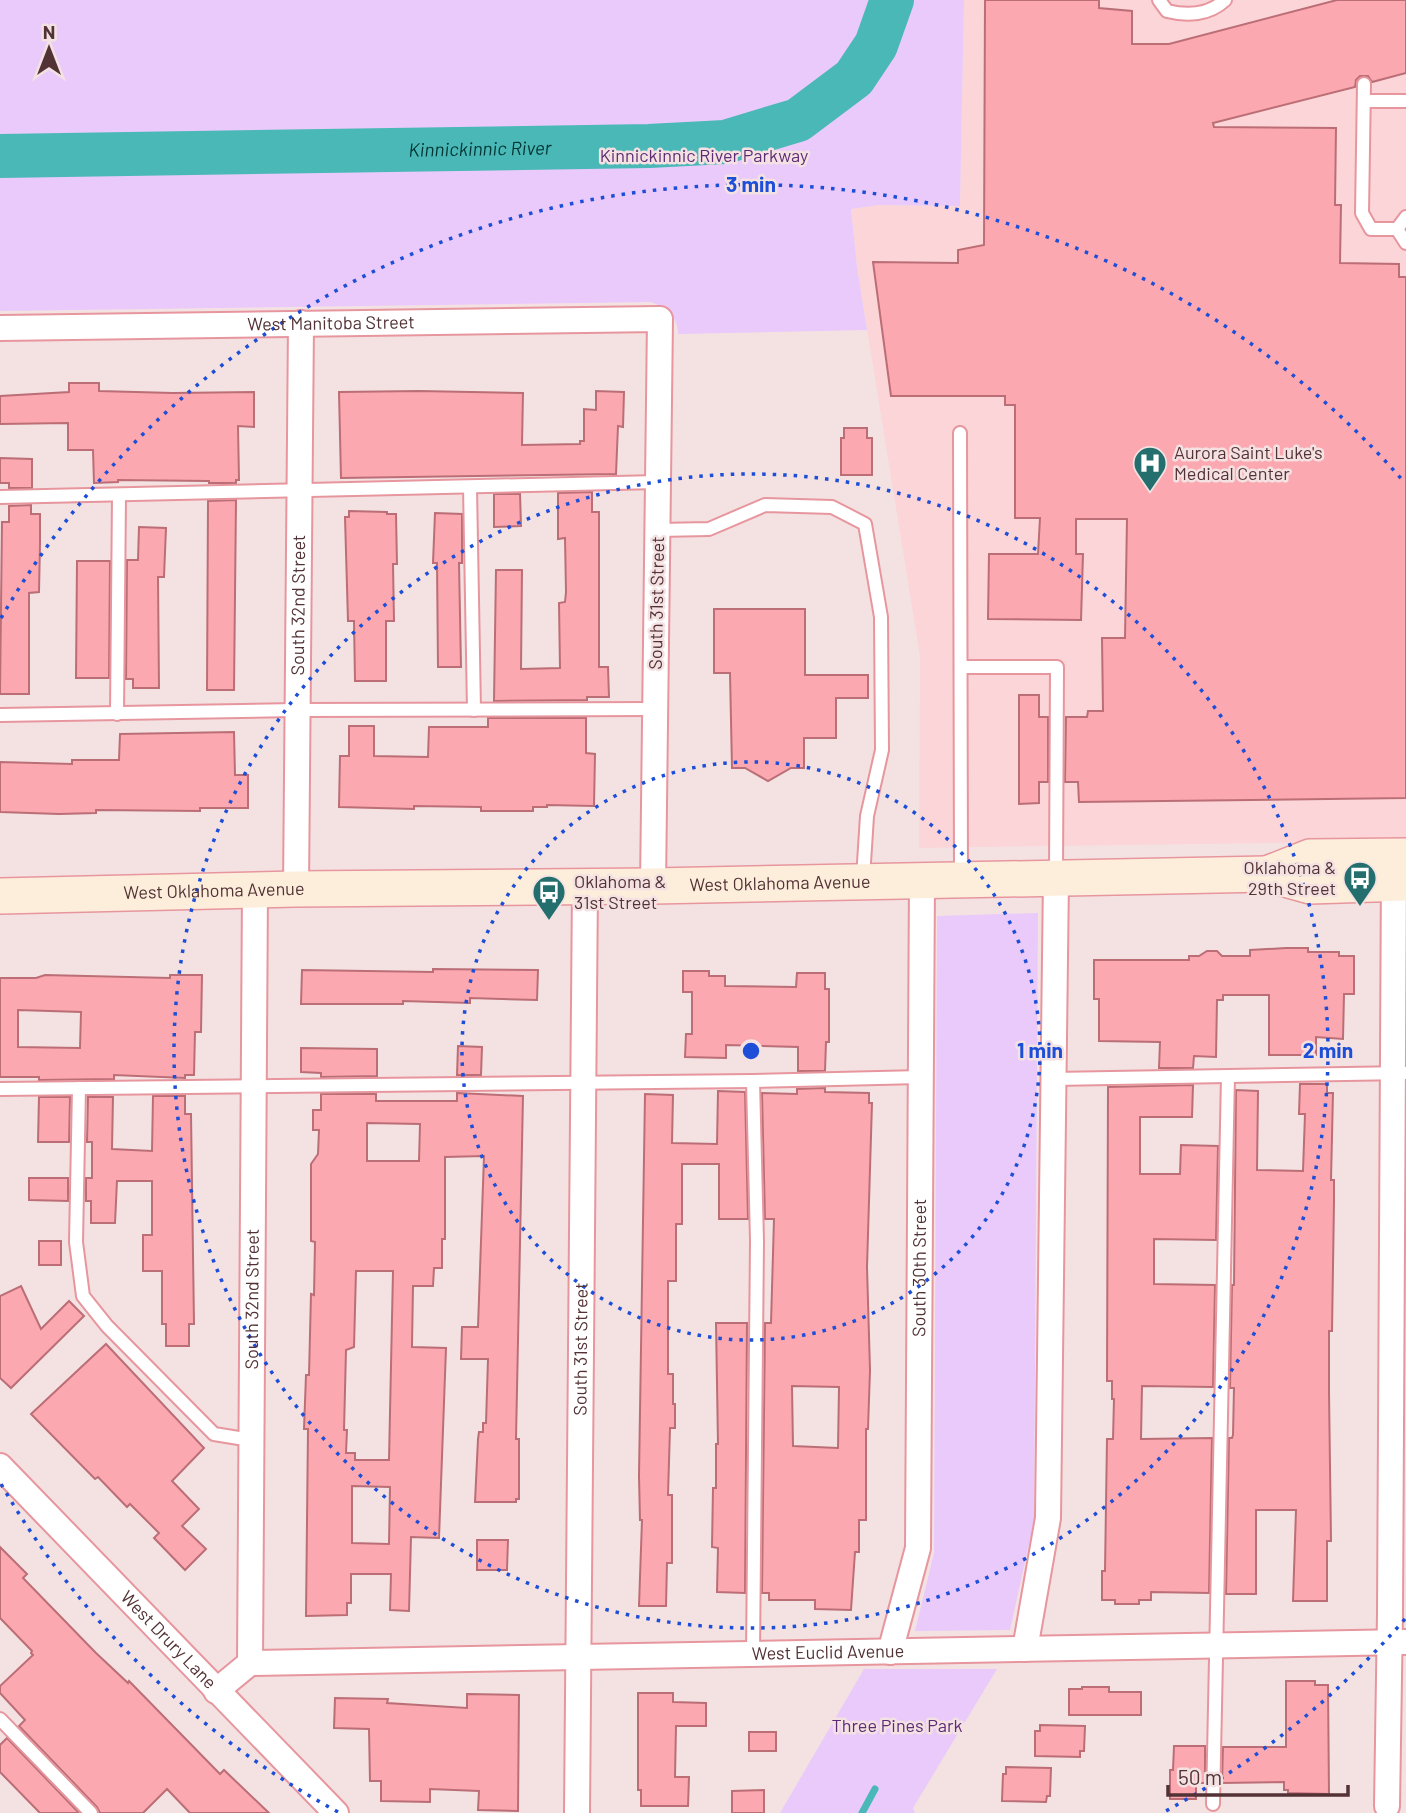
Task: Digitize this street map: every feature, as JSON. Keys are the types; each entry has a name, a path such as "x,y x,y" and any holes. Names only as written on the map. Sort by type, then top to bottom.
{"main road":[{"name":"West Oklahoma Avenue","path":"0,897 296,889 653,886 1267,874 1310,886 1400,869"}],"street":[{"name":"West Manitoba Street","path":"0,328 660,319"},
{"name":"South 31st Street","path":"653,886 660,319"},
{"name":"South 32nd Street","path":"296,889 301,323"},
{"path":"1389,1809 1398,1642 1400,869"},
{"path":"1025,1649 1048,1518 1056,878"},
{"name":"South 30th Street","path":"890,1652 918,1548 922,880"},
{"name":"South 31st Street","path":"577,1813 585,886"},
{"name":"South 32nd Street","path":"250,1663 255,890"},
{"name":"West Drury Lane","path":"0,1466 336,1813"},
{"name":"West Euclid Avenue","path":"250,1663 1398,1642"},
{"path":"216,1691 250,1663"}],"lane":[{"path":"1159,0 1167,11 1187,16 1218,7 1225,0"},
{"path":"1364,84 1362,213 1371,229 1397,229"},
{"path":"1364,101 1406,101"},
{"path":"1397,229 1406,217"},
{"path":"1397,229 1406,243"},
{"path":"960,433 961,879"},
{"path":"0,497 659,482"},
{"path":"470,487 474,710"},
{"path":"117,713 119,495"},
{"path":"658,530 709,529 765,506 832,507 865,524 881,617 882,750 866,816 862,881"},
{"path":"961,667 1057,667 1056,878"},
{"path":"0,715 298,710 655,709"},
{"path":"1053,1079 1400,1073"},
{"path":"1213,1804 1227,1076"},
{"path":"0,1089 753,1082 921,1077"},
{"path":"753,1082 757,1254 753,1655"},
{"path":"79,1088 76,1242 83,1296 107,1326 214,1434 251,1440"},
{"path":"0,1719 91,1813"}],"shaded area":[{"name":"Aurora Saint Luke's Medical Center","path":"964,0 1406,0 1406,841 919,848 920,656 857,267 851,209 879,205 960,206"}],"green space":[{"name":"Kinnickinnic River Parkway","path":"0,0 964,0 960,206 879,205 851,209 867,330 678,334 676,322 670,314 651,302 0,311"},
{"path":"1038,913 1034,1521 1010,1630 915,1631 934,1553 937,916"},
{"name":"Three Pines Park","path":"864,1669 997,1669 913,1808 915,1813 780,1813"}],"building":[{"name":"Aurora Saint Luke's Medical Center","path":"985,0 1099,0 1099,8 1132,11 1132,44 1169,44 1337,0 1406,0 1406,73 1372,82 1368,76 1360,76 1355,87 1213,123 1214,127 1336,128 1335,205 1341,205 1340,263 1399,264 1399,277 1406,277 1406,798 1079,802 1078,782 1065,782 1066,717 1087,717 1088,711 1103,711 1102,638 1125,638 1127,519 1076,519 1076,554 1083,554 1081,620 988,619 989,554 1038,554 1040,518 1015,518 1015,405 1005,405 1005,396 891,396 873,262 958,263 958,250 984,245"},
{"path":"69,383 99,383 99,391 254,392 254,427 238,426 239,480 236,480 236,483 118,480 94,483 93,450 68,450 68,423 0,424 0,396 69,392"},
{"path":"596,391 624,392 623,427 618,426 616,474 341,478 339,392 523,393 522,445 580,444 580,441 584,441 584,409 596,410"},
{"path":"844,428 867,428 867,438 872,438 872,475 841,475 841,438 844,438"},
{"path":"0,458 32,459 32,488 9,488 9,483 0,483"},
{"path":"592,492 592,512 599,512 599,667 608,667 609,697 587,697 587,700 494,701 496,570 522,570 521,669 560,668 559,603 565,602 566,592 565,538 558,539 558,493"},
{"path":"494,494 520,494 521,526 494,527"},
{"path":"236,500 234,690 207,690 208,501"},
{"path":"31,505 31,514 40,514 40,543 39,592 29,593 29,694 0,694 2,522 9,522 9,506"},
{"path":"349,511 396,514 394,621 386,621 386,681 355,681 354,621 348,621 345,517 349,517"},
{"path":"435,513 462,514 462,563 459,563 461,667 438,667 437,563 433,563"},
{"path":"139,527 166,528 164,577 158,577 159,688 133,688 133,679 126,679 127,560 138,560"},
{"path":"77,561 110,561 109,678 76,678"},
{"path":"714,609 805,609 805,675 868,675 868,698 836,698 836,738 804,738 804,768 791,768 768,781 745,768 732,768 730,673 714,673"},
{"path":"1019,695 1039,695 1039,717 1048,717 1048,782 1039,782 1039,803 1019,804"},
{"path":"488,718 586,718 586,753 595,754 594,806 547,805 533,807 533,811 481,811 481,807 339,807 340,756 349,756 349,726 374,726 374,756 428,757 429,727 488,727"},
{"path":"234,732 235,775 248,775 248,808 200,808 200,811 96,810 96,813 59,814 0,812 0,762 72,764 72,760 119,760 120,734"},
{"path":"1308,948 1308,952 1339,952 1339,956 1354,956 1354,994 1344,994 1343,1039 1316,1037 1316,1055 1269,1055 1269,995 1223,995 1223,1000 1217,1000 1216,1057 1194,1056 1193,1068 1159,1068 1160,1042 1099,1041 1099,999 1094,999 1094,960 1189,960 1189,956 1199,956 1207,951 1217,951 1222,956 1250,956 1250,950"},
{"path":"433,969 538,970 537,1000 470,998 470,1003 403,1001 403,1004 301,1004 302,970 433,972"},
{"path":"683,971 709,971 709,976 725,976 725,986 796,987 797,973 825,973 825,989 829,989 829,1042 826,1042 825,1071 798,1071 798,1047 726,1045 726,1058 685,1057 686,1034 692,1034 692,992 683,992"},
{"path":"45,975 170,978 170,975 202,975 201,1032 195,1032 194,1075 185,1075 185,1078 114,1075 114,1079 39,1080 39,1077 0,1077 0,978 36,978","holes":["18,1010 81,1012 80,1048 18,1047"]},
{"path":"458,1046 482,1047 481,1075 457,1075"},
{"path":"301,1048 377,1049 377,1076 321,1077 321,1073 301,1072"},
{"path":"1300,1084 1327,1084 1327,1093 1333,1093 1332,1331 1329,1331 1331,1541 1327,1541 1327,1601 1293,1601 1296,1510 1256,1510 1256,1594 1226,1594 1229,1438 1233,1435 1234,1388 1230,1388 1236,1090 1258,1091 1257,1170 1303,1171 1305,1114 1299,1114"},
{"path":"1193,1085 1192,1117 1140,1117 1140,1174 1180,1174 1181,1145 1218,1146 1216,1240 1154,1239 1154,1284 1215,1285 1213,1387 1142,1386 1141,1439 1212,1438 1209,1593 1151,1592 1151,1600 1139,1600 1139,1604 1115,1604 1115,1600 1102,1600 1107,1439 1113,1439 1114,1399 1112,1381 1107,1381 1108,1087"},
{"path":"825,1088 825,1092 869,1093 869,1103 872,1103 867,1267 870,1370 866,1429 866,1520 859,1520 859,1552 855,1552 851,1610 815,1609 815,1600 769,1600 769,1593 762,1593 765,1323 771,1323 774,1219 765,1219 762,1093 797,1094 797,1089","holes":["792,1386 839,1387 838,1448 793,1446"]},
{"path":"718,1091 745,1092 748,1219 719,1219 719,1164 682,1164 682,1224 676,1224 676,1281 668,1281 668,1374 673,1374 675,1404 675,1428 670,1428 668,1495 672,1495 672,1563 667,1563 666,1606 639,1606 645,1094 673,1095 672,1143 717,1144"},
{"path":"457,1093 523,1096 516,1439 519,1439 519,1499 516,1499 516,1502 475,1502 478,1439 479,1432 483,1432 483,1423 486,1423 488,1359 461,1359 462,1327 478,1327 484,1156 445,1157 445,1239 442,1239 442,1268 434,1268 433,1286 413,1286 412,1345 446,1348 439,1538 411,1537 409,1611 390,1610 391,1574 351,1574 351,1603 347,1603 347,1615 306,1616 308,1429 304,1429 306,1375 309,1375 311,1294 314,1295 315,1242 311,1241 311,1164 318,1154 319,1130 313,1130 313,1110 321,1110 321,1094 376,1094 376,1101 457,1101","holes":["367,1123 420,1124 419,1161 367,1161","356,1271 393,1271 389,1460 355,1460 355,1453 346,1453 346,1350 354,1347","352,1486 390,1487 389,1544 352,1543"]},
{"path":"153,1096 185,1096 185,1114 191,1114 194,1324 189,1324 189,1346 166,1346 166,1324 162,1324 162,1271 143,1271 143,1235 152,1235 152,1181 117,1181 115,1223 91,1223 91,1201 86,1201 86,1178 92,1178 92,1142 87,1142 88,1097 113,1097 112,1149 152,1151"},
{"path":"39,1097 70,1097 69,1142 38,1142"},
{"path":"29,1178 68,1178 68,1201 29,1200"},
{"path":"39,1241 61,1241 61,1265 39,1265"},
{"path":"21,1286 41,1329 69,1301 84,1316 11,1388 0,1378 0,1296"},
{"path":"716,1323 747,1323 745,1593 717,1592 718,1548 712,1547 713,1488 716,1488 718,1444"},
{"path":"106,1344 204,1448 172,1481 199,1509 182,1526 206,1549 185,1570 154,1538 159,1533 130,1504 127,1507 98,1477 95,1479 31,1414"},
{"path":"477,1540 508,1540 507,1570 477,1570"},
{"path":"0,1547 27,1574 23,1578 96,1653 128,1683 129,1681 220,1774 224,1770 269,1813 190,1813 167,1789 143,1813 100,1813 19,1726 25,1720 0,1693 0,1686 33,1655 0,1618"},
{"path":"1286,1681 1315,1681 1315,1685 1328,1685 1329,1794 1288,1793 1288,1790 1284,1790 1284,1782 1222,1783 1223,1747 1286,1747"},
{"path":"1109,1687 1109,1692 1141,1692 1141,1715 1069,1715 1069,1689"},
{"path":"638,1693 673,1693 673,1702 706,1703 706,1726 676,1726 675,1777 689,1777 688,1806 641,1806 641,1790 638,1790"},
{"path":"467,1694 519,1695 518,1811 478,1810 479,1791 430,1789 430,1802 381,1801 381,1781 370,1781 369,1729 334,1728 335,1698 388,1699 387,1703 467,1708"},
{"path":"1040,1725 1085,1726 1084,1751 1080,1751 1080,1757 1035,1756 1035,1731 1040,1731"},
{"path":"749,1732 776,1732 776,1751 749,1751"},
{"path":"7,1738 79,1813 40,1813 0,1772 0,1745"},
{"path":"1174,1746 1205,1746 1205,1783 1196,1783 1196,1799 1170,1799 1170,1770 1173,1770"},
{"path":"1006,1767 1051,1768 1050,1796 1047,1796 1046,1802 1002,1801 1003,1774 1006,1774"},
{"path":"764,1790 764,1813 732,1813 732,1791"}],"waterway":[{"name":"Kinnickinnic River","path":"0,156 649,146 725,142 798,120 854,78 876,45 892,0"},
{"path":"862,1813 875,1789"}],"place":[{"name":"Aurora Saint Luke's Medical Center","path":"1150,493"},
{"name":"Oklahoma & 29th Street","path":"1360,908"},
{"name":"Oklahoma & 31st Street","path":"549,922"}]}
